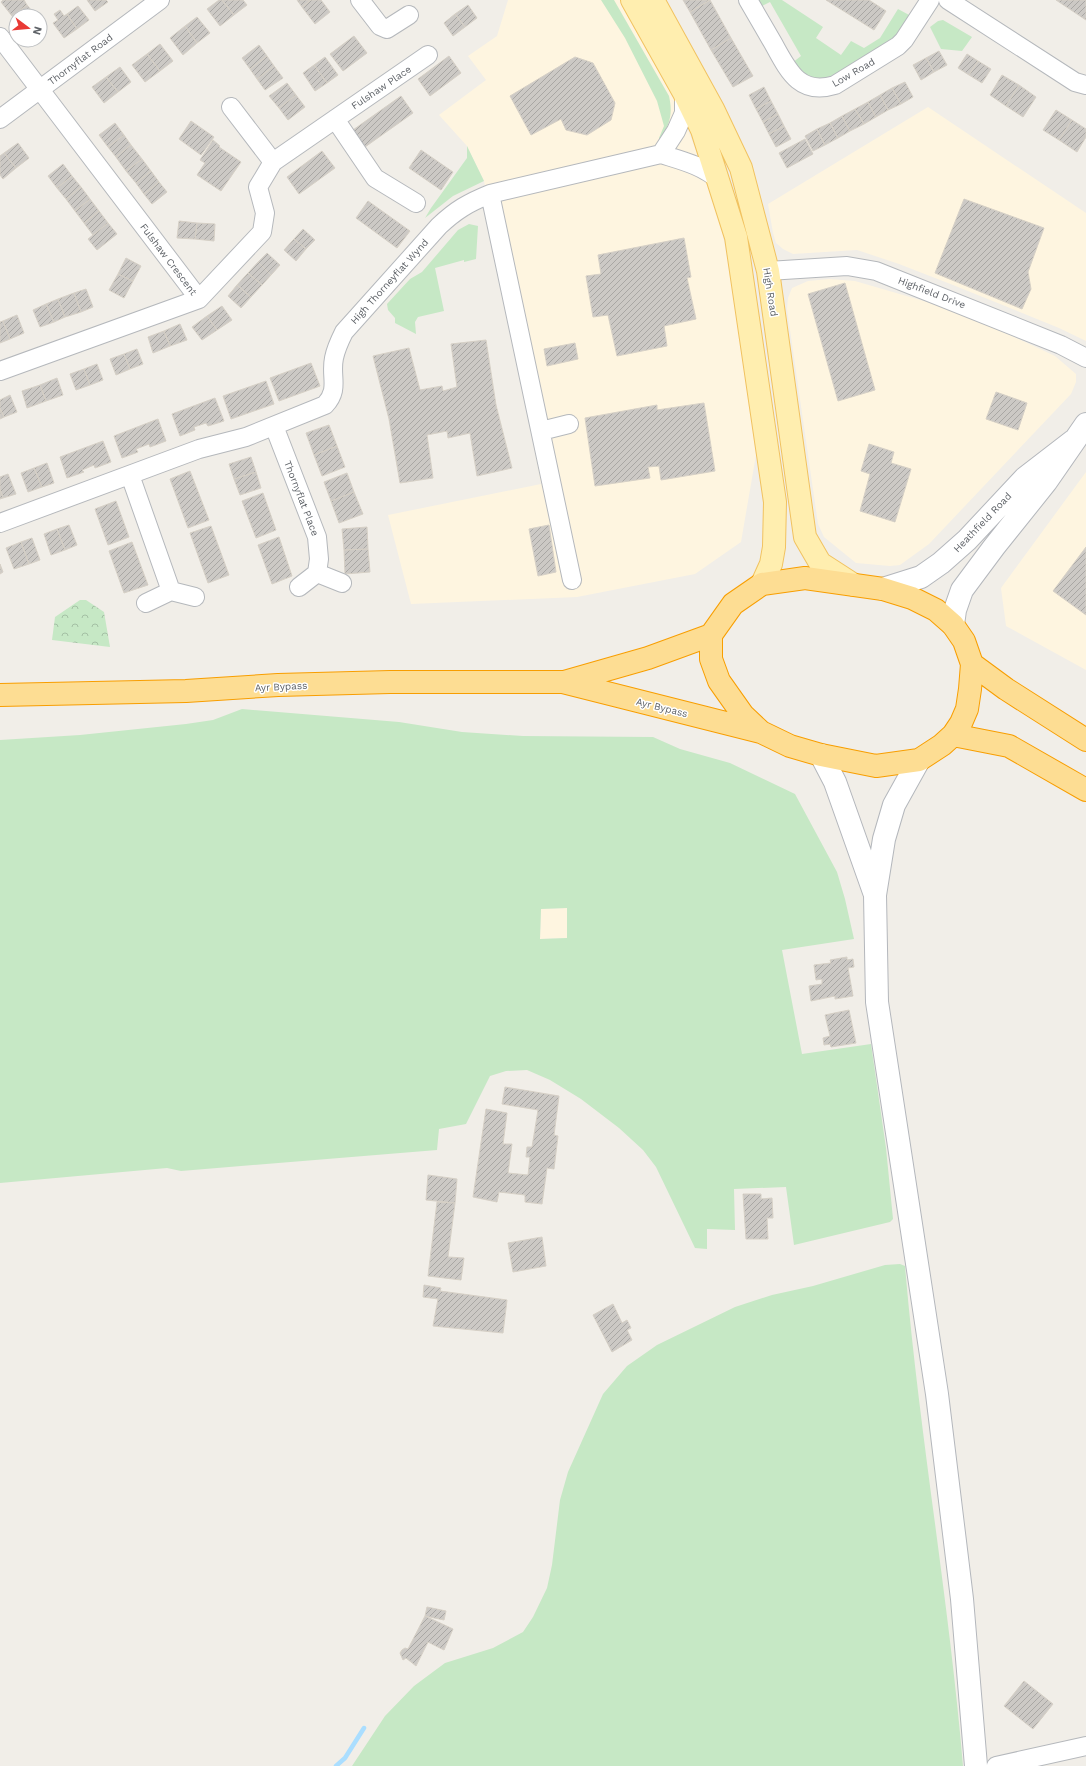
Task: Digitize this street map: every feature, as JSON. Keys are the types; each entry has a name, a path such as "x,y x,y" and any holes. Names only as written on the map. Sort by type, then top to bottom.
{"highway":[{"path":"805,578 883,589 912,598 936,610 953,625 964,641 972,664 967,709 953,735 942,745 919,760 876,766 821,755 790,746 761,732 743,715 719,681 711,659 711,635 733,604 762,584 805,578"},
{"name":"Ayr Bypass","path":"563,682 648,658 711,635"},
{"path":"972,664 1006,689 1082,737"},
{"name":"Ayr Bypass","path":"0,695 186,691 278,685 390,682 563,682 761,732"},
{"path":"953,735 1009,746 1086,790"}],"main road":[{"path":"632,0 684,93 702,130 736,237 775,502 774,547 771,564 762,584"},
{"name":"High Road","path":"653,0 713,109 742,168 768,271 805,537 820,564 854,585"},
{"name":"Heathfield Road","path":"883,589 921,577 941,563 967,540 1025,478 1080,433"},
{"name":"Heathfield Road","path":"953,625 962,590 994,546 1046,482 1080,433"},
{"path":"821,755 835,782 875,895"},
{"path":"919,760 894,805 884,839 875,895 877,1002 937,1394 962,1599 976,1766"}],"street":[{"name":"Thornyflat Road","path":"0,119 160,0"},
{"path":"360,0 380,26 387,29 409,15"},
{"name":"Low Road","path":"748,0 789,72 800,82 815,88 825,88 835,85 898,46 904,40 930,0"},
{"path":"948,0 1075,82 1086,85"},
{"name":"Fulshaw Crescent","path":"0,37 199,299 0,371"},
{"name":"Fulshaw Place","path":"199,299 262,232 265,213 258,187 273,162 428,56"},
{"path":"684,93 684,113 676,131 661,154 707,170 718,180"},
{"path":"231,107 273,162"},
{"path":"335,119 375,178 416,202"},
{"name":"High Thorneyflat Wynd","path":"274,426 325,405 332,397 334,388 334,358 344,332 439,226 456,210 490,194 661,154"},
{"path":"490,194 542,431 572,580"},
{"name":"Highfield Drive","path":"768,271 846,266 876,271 1061,345 1086,358"},
{"path":"542,431 569,424"},
{"path":"0,523 199,450 246,437 274,426"},
{"name":"Thornyflat Place","path":"274,426 317,537 319,559 317,573"},
{"path":"130,475 171,591"},
{"path":"298,587 317,573 342,583"},
{"path":"146,603 171,591 195,597"},
{"path":"996,1766 1086,1746"}],"shaded area":[{"path":"508,0 620,0 674,94 718,207 747,372 756,455 741,542 695,574 577,597 411,604 388,515 541,484 484,181 467,146 439,115 486,80 468,56 497,36"},
{"path":"928,107 1086,213 1086,341 1059,328 953,285 899,264 857,250 793,254 783,249 776,243 768,204"},
{"path":"829,279 855,281 934,304 1008,334 1055,356 1076,374 1076,382 1071,394 929,544 900,565 890,566 856,563 824,537 818,524 787,309 788,298 792,288 808,281"},
{"path":"1086,472 1086,670 1006,626 1001,588"},
{"path":"567,908 568,938 540,939 541,909"}],"green space":[{"path":"601,0 614,0 669,96 671,108 670,119 660,140 659,138 664,126 657,101 625,38"},
{"path":"756,0 782,0 823,27 816,38 841,55 851,41 864,48 880,38 898,9 911,16 896,37 829,78 817,80 804,75 792,63 801,56 770,2 760,7"},
{"path":"943,20 972,37 962,51 941,49 930,27 938,21"},
{"path":"467,146 484,181 453,196 425,218 467,158"},
{"path":"469,224 478,226 476,259 464,262 464,260 435,268 444,311 418,317 415,322 416,334 395,323 395,318 388,310 387,304 410,279 422,272 458,230"},
{"path":"80,600 86,600 104,612 110,647 52,640 55,617"},
{"path":"242,709 399,722 462,732 523,736 653,737 680,749 730,763 795,794 837,872 854,939 782,950 802,1054 871,1044 886,1148 893,1219 890,1222 794,1245 786,1187 734,1189 735,1230 707,1229 707,1249 695,1248 656,1167 643,1150 619,1128 581,1099 550,1080 527,1070 506,1071 490,1076 466,1124 439,1129 437,1150 181,1171 167,1168 0,1183 0,740 80,735 213,720","holes":["567,908 567,938 540,939 541,909"]},
{"path":"900,1264 905,1266 918,1391 950,1641 963,1766 352,1766 385,1716 414,1686 445,1663 493,1648 523,1632 533,1617 547,1588 552,1565 560,1500 568,1472 603,1394 627,1366 657,1345 735,1307 772,1295 813,1286 885,1265"}],"building":[{"path":"3,0 24,0 27,5 23,8 8,8 8,11 1,2"},
{"path":"87,0 106,0 108,2 95,11"},
{"path":"219,0 222,0 234,15 220,26 207,9"},
{"path":"222,0 243,0 247,5 234,15"},
{"path":"297,0 311,0 302,7"},
{"path":"311,0 321,0 330,12 315,24 302,7"},
{"path":"683,0 710,0 690,12"},
{"path":"710,0 731,38 711,50 690,12"},
{"path":"826,0 869,0 886,11 874,30"},
{"path":"1056,0 1086,0 1086,20"},
{"path":"468,5 477,18 465,27 455,14"},
{"path":"78,6 89,20 77,29 67,14"},
{"path":"60,10 64,16 67,14 77,29 64,38 53,23 58,20 54,14"},
{"path":"455,14 465,27 453,36 444,23"},
{"path":"197,17 210,33 197,43 185,26"},
{"path":"185,26 197,43 183,55 170,38"},
{"path":"354,36 367,53 343,71 330,54"},
{"path":"731,38 753,76 733,87 711,50"},
{"path":"160,44 173,61 160,71 147,54"},
{"path":"259,45 267,56 250,69 242,58"},
{"path":"939,51 947,65 934,72 926,58"},
{"path":"147,54 160,71 145,82 132,65"},
{"path":"967,54 978,61 969,75 958,68"},
{"path":"267,56 274,66 257,79 250,69"},
{"path":"449,56 461,73 430,96 418,79"},
{"path":"325,57 338,75 327,83 314,65"},
{"path":"575,57 593,63 615,103 611,120 587,135 566,130 561,119 531,135 510,96"},
{"path":"926,58 934,72 921,80 913,65"},
{"path":"978,61 991,69 982,83 969,75"},
{"path":"314,65 327,83 315,91 303,73"},
{"path":"274,66 283,78 265,90 257,79"},
{"path":"120,67 131,82 118,92 106,77"},
{"path":"1002,75 1019,85 1006,106 990,95"},
{"path":"106,77 118,92 104,103 92,87"},
{"path":"905,82 913,97 901,104 892,88"},
{"path":"287,83 296,95 279,108 269,96"},
{"path":"1019,85 1036,97 1023,117 1006,106"},
{"path":"764,87 771,101 756,109 749,95"},
{"path":"892,88 901,104 888,110 880,95"},
{"path":"296,95 305,107 288,120 279,108"},
{"path":"880,95 888,110 876,117 868,102"},
{"path":"401,96 413,113 365,147 353,130"},
{"path":"771,101 778,114 763,122 756,109"},
{"path":"868,102 876,117 864,124 855,109"},
{"path":"855,109 864,124 850,131 842,116"},
{"path":"1056,110 1072,120 1059,140 1043,130"},
{"path":"778,114 784,126 769,134 763,122"},
{"path":"842,116 850,131 838,138 830,123"},
{"path":"1072,120 1086,129 1086,137 1077,152 1059,140"},
{"path":"191,121 214,137 201,155 179,139"},
{"path":"115,123 124,135 108,147 99,135"},
{"path":"830,123 838,138 825,145 817,129"},
{"path":"784,126 791,139 776,147 769,134"},
{"path":"817,129 825,145 813,151 805,136"},
{"path":"124,135 131,145 116,157 108,147"},
{"path":"805,139 813,154 787,168 779,153"},
{"path":"213,140 220,146 219,147 241,162 221,191 197,175 205,163 200,160"},
{"path":"18,143 29,158 16,168 4,153"},
{"path":"131,145 142,159 126,171 116,157"},
{"path":"421,150 453,172 441,190 409,168"},
{"path":"322,151 335,168 299,194 287,177"},
{"path":"4,153 16,168 3,179 0,175 0,156"},
{"path":"142,159 151,171 136,183 126,171"},
{"path":"63,164 72,176 57,188 48,176"},
{"path":"151,171 159,182 144,194 136,183"},
{"path":"72,176 81,187 66,199 57,188"},
{"path":"159,182 167,192 152,204 144,194"},
{"path":"81,187 90,199 75,211 66,199"},
{"path":"90,199 99,211 84,223 75,211"},
{"path":"964,199 1044,228 1028,272 1031,289 1022,309 935,273"},
{"path":"368,201 410,231 397,248 356,218"},
{"path":"99,211 108,223 93,235 84,223"},
{"path":"179,221 197,223 195,239 177,238"},
{"path":"108,223 117,234 97,250 88,239"},
{"path":"197,223 215,224 214,241 195,239"},
{"path":"303,229 315,240 306,249 294,239"},
{"path":"684,238 691,277 687,278 696,319 664,326 667,346 617,356 608,315 593,317 586,276 601,274 598,255"},
{"path":"294,239 306,249 296,261 284,250"},
{"path":"267,253 280,265 271,275 258,262"},
{"path":"126,258 141,266 133,281 118,274"},
{"path":"258,262 271,275 262,285 248,273"},
{"path":"248,273 262,285 251,297 237,285"},
{"path":"118,274 133,281 124,298 109,290"},
{"path":"845,283 875,390 838,401 808,294"},
{"path":"237,285 251,297 241,308 228,296"},
{"path":"86,289 93,307 81,312 74,293"},
{"path":"74,293 81,312 65,317 58,299"},
{"path":"58,299 65,317 54,322 46,304"},
{"path":"46,304 54,322 40,327 33,310"},
{"path":"222,306 232,320 217,330 207,316"},
{"path":"17,315 24,333 10,339 3,321"},
{"path":"207,316 217,330 202,340 192,327"},
{"path":"3,321 10,339 0,343 0,322"},
{"path":"180,324 187,340 170,346 164,331"},
{"path":"164,331 170,346 153,353 148,337"},
{"path":"486,340 496,405 512,468 477,476 470,433 448,438 447,431 427,435 433,478 400,483 389,419 373,356 409,348 420,390 442,386 443,391 457,387 451,344"},
{"path":"575,343 578,359 547,366 544,349"},
{"path":"137,349 143,364 130,369 124,354"},
{"path":"124,354 130,369 116,375 110,359"},
{"path":"311,363 320,386 279,401 270,378"},
{"path":"97,364 103,380 90,385 84,369"},
{"path":"84,369 90,385 76,390 70,374"},
{"path":"57,378 63,395 46,401 40,385"},
{"path":"266,381 274,404 231,419 223,396"},
{"path":"40,385 46,401 27,408 22,391"},
{"path":"996,392 1027,403 1018,430 986,419"},
{"path":"10,395 17,412 4,417 0,408 0,400"},
{"path":"215,398 224,421 208,426 206,423 194,427 195,430 180,436 172,414"},
{"path":"704,403 715,471 661,480 659,466 648,467 650,478 595,486 585,418 657,405 657,410"},
{"path":"0,408 4,417 0,419"},
{"path":"158,419 166,441 150,447 149,444 136,449 138,452 122,458 114,436"},
{"path":"329,425 337,446 314,455 306,433"},
{"path":"103,441 111,462 95,468 94,465 82,470 84,472 67,478 60,457"},
{"path":"869,444 894,452 891,463 911,469 895,522 860,511 870,474 861,471"},
{"path":"337,446 345,467 322,476 314,455"},
{"path":"251,457 256,472 234,479 229,464"},
{"path":"47,463 54,483 42,487 34,468"},
{"path":"34,468 42,487 28,492 21,473"},
{"path":"190,471 209,520 188,528 170,479"},
{"path":"256,472 261,488 240,495 234,479"},
{"path":"347,473 354,492 331,501 324,482"},
{"path":"8,474 16,494 3,498 0,489 0,477"},
{"path":"0,489 3,498 0,499"},
{"path":"354,492 363,514 339,523 331,501"},
{"path":"263,493 276,530 256,538 242,501"},
{"path":"116,501 129,537 108,545 95,509"},
{"path":"69,525 77,545 65,550 57,529"},
{"path":"549,525 556,572 538,576 529,529"},
{"path":"211,526 229,575 208,583 190,533"},
{"path":"367,527 368,549 344,550 342,529"},
{"path":"57,529 65,550 51,555 44,534"},
{"path":"279,537 292,576 272,584 258,545"},
{"path":"32,538 40,560 29,564 21,542"},
{"path":"21,542 29,564 14,569 6,548"},
{"path":"132,542 148,585 124,593 109,551"},
{"path":"1086,547 1086,615 1053,591"},
{"path":"368,549 370,572 345,574 344,550"},
{"path":"0,564 3,572 0,574"},
{"path":"847,957 847,960 853,959 854,967 848,968 853,996 835,999 835,996 811,1001 809,986 822,984 822,979 816,980 814,965 831,963 830,960"},
{"path":"849,1010 856,1043 831,1047 830,1044 824,1045 823,1038 830,1036 825,1015"},
{"path":"505,1087 559,1096 554,1135 558,1136 554,1169 547,1168 542,1204 525,1202 525,1195 499,1192 497,1202 473,1197 486,1109 507,1113 503,1144 512,1144 508,1173 528,1175 530,1157 526,1157 527,1147 532,1147 538,1110 502,1104"},
{"path":"428,1175 457,1179 455,1203 426,1200"},
{"path":"743,1194 761,1194 761,1199 772,1198 773,1218 767,1218 768,1239 746,1239"},
{"path":"437,1202 455,1203 448,1257 464,1258 461,1280 428,1276"},
{"path":"542,1237 546,1266 513,1272 508,1243"},
{"path":"424,1285 441,1288 440,1291 507,1300 503,1333 433,1326 438,1299 423,1297"},
{"path":"613,1304 622,1323 627,1320 631,1328 627,1330 632,1340 612,1352 593,1315"},
{"path":"427,1607 446,1611 444,1620 425,1616"},
{"path":"425,1616 453,1629 444,1650 428,1642 416,1666 406,1658 403,1660 400,1653 405,1648 408,1649"},
{"path":"1024,1681 1053,1704 1033,1729 1004,1706"}],"waterway":[{"path":"336,1766 345,1758 364,1728"}]}
